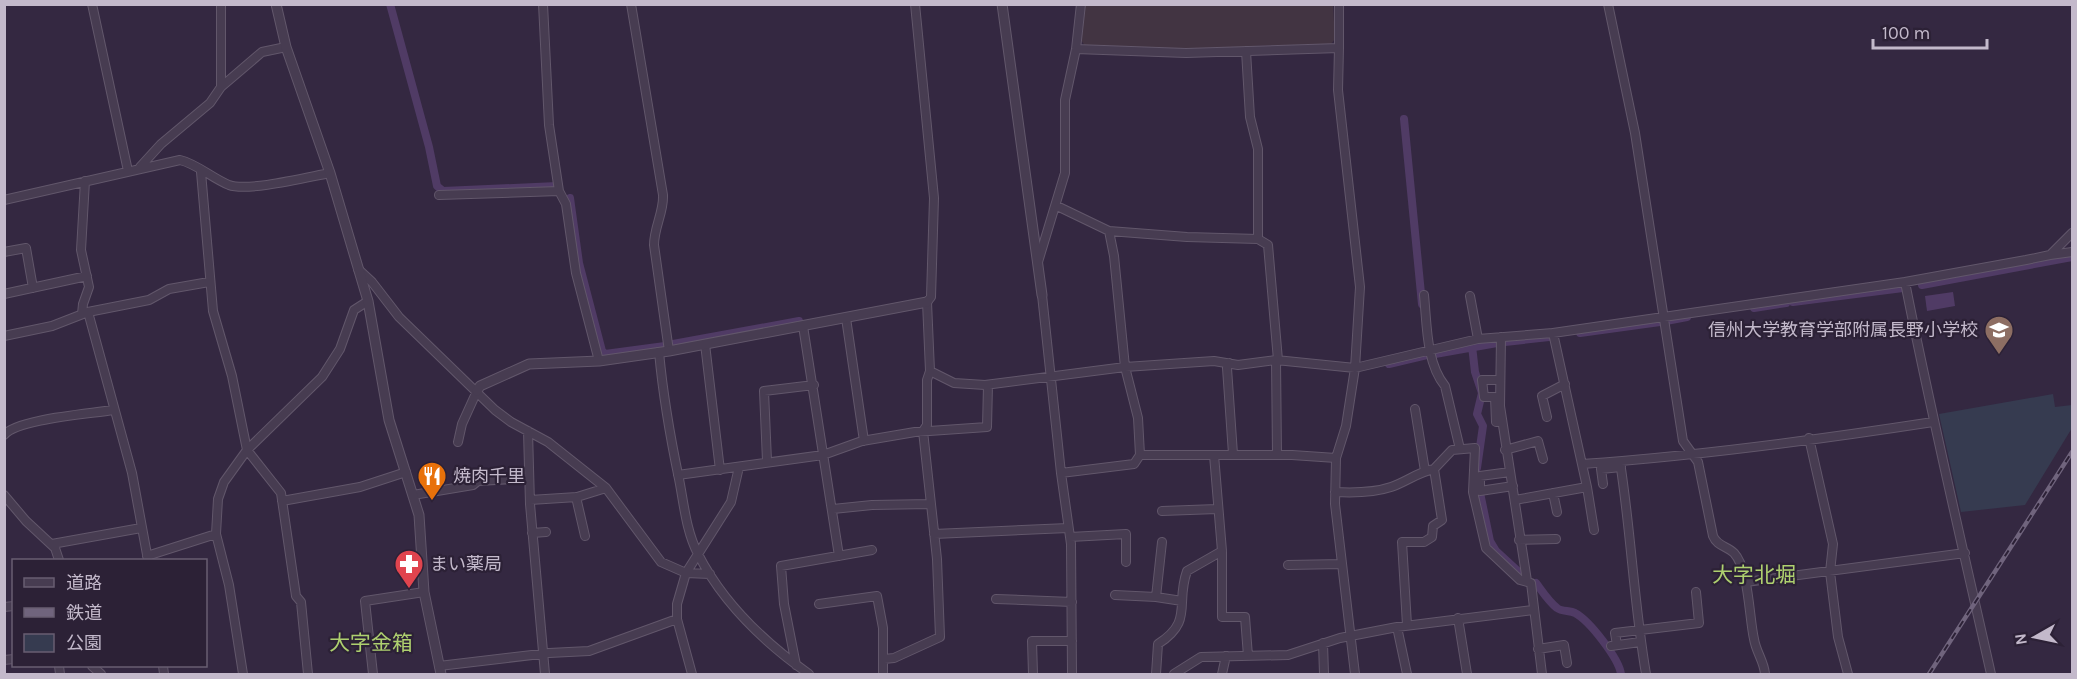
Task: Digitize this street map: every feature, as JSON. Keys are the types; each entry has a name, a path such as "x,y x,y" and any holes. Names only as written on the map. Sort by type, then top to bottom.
{"street":[{"path":"92,4 128,171"},
{"path":"221,4 221,87"},
{"path":"276,4 286,46 330,173 368,301 389,420 419,516 424,592 440,670 542,654 598,649 677,618"},
{"path":"543,4 549,125 559,191 566,204 576,273 598,362"},
{"path":"630,4 663,195 663,204 654,231 654,245 670,441 691,537 710,574 756,631 809,675"},
{"path":"884,659 894,658 940,638 941,602 923,431 927,425 927,380 930,371 929,300 934,198 915,4"},
{"path":"1002,4 1037,263 1070,537 1072,675"},
{"path":"1037,263 1057,206 1065,173 1065,100 1076,49 1080,4"},
{"path":"1340,4 1338,90 1360,287 1355,368 1346,426 1336,458 1335,492 1355,675"},
{"path":"1608,4 1635,133 1645,208 1659,275 1662,317 1683,441 1698,462 1715,542 1735,553 1746,582 1754,642 1764,664 1765,675"},
{"path":"139,168 160,144 210,103 221,87 262,52 286,46"},
{"path":"1076,49 1186,53 1339,48"},
{"path":"1246,51 1250,117 1258,149 1258,238"},
{"path":"5,198 180,160 192,163 201,172 238,187 330,173"},
{"path":"201,172 213,311 232,376 247,450 275,484 282,501 296,596 301,602 308,675"},
{"path":"85,181 81,233 89,287 83,304 132,473 148,558 216,534"},
{"path":"439,195 559,191"},
{"path":"1057,206 1109,231 1187,237 1258,238 1268,245 1277,360 1277,454"},
{"path":"1061,473 1134,464 1140,454 1138,418 1125,367 1114,256 1109,231"},
{"path":"2050,255 2073,233"},
{"path":"4,252 26,248 33,288"},
{"path":"930,371 954,383 988,385 1125,367 1214,361 1238,365 1277,360 1355,368 1478,339 1554,333 1905,282 2073,252"},
{"path":"357,267 372,282 399,317 495,410 548,442 606,488 657,558 686,573 710,574"},
{"path":"4,294 87,276"},
{"path":"4,336 52,326 85,313 149,300 169,289 209,282"},
{"path":"1905,282 1933,422 1965,553 1991,675"},
{"path":"1424,296 1430,351 1440,380 1445,386 1461,449"},
{"path":"1470,297 1478,339"},
{"path":"458,442 462,424 480,386 529,364 598,362 846,318 929,300"},
{"path":"243,675 229,585 216,534 218,498 224,482 247,450 322,377 340,349 354,310 368,301"},
{"path":"846,318 864,441"},
{"path":"803,326 839,556"},
{"path":"1554,333 1594,530"},
{"path":"1501,337 1500,380 1505,450 1513,486 1519,540 1527,581 1531,584 1542,675"},
{"path":"705,344 720,470"},
{"path":"1229,363 1227,368 1233,454"},
{"path":"1500,380 1482,380 1484,397 1495,397 1496,422 1502,422"},
{"path":"1547,417 1542,396 1564,384"},
{"path":"767,461 764,390 814,385"},
{"path":"678,475 824,455 864,441 923,431 987,427 988,385"},
{"path":"1415,409 1425,471"},
{"path":"4,435 9,429 34,421 113,410"},
{"path":"1582,464 1620,464 1693,456 1809,438 1865,434 1933,422"},
{"path":"528,431 532,534 545,675"},
{"path":"1809,438 1833,544 1830,572 1838,637 1848,675"},
{"path":"1505,450 1538,441 1543,459"},
{"path":"1335,492 1365,493 1392,487 1434,469 1452,450 1475,448 1473,492 1486,548 1520,580 1527,581"},
{"path":"1140,454 1277,454 1336,458"},
{"path":"1214,454 1222,551 1222,617 1245,617 1248,656"},
{"path":"1603,484 1601,469 1620,464"},
{"path":"1620,464 1646,675"},
{"path":"692,675 677,618 677,604 686,573 732,502 739,467"},
{"path":"1407,625 1402,542 1429,540 1432,537 1433,526 1442,519 1434,469"},
{"path":"282,501 360,487 406,472"},
{"path":"1510,472 1480,476 1480,491 1513,486"},
{"path":"413,495 473,485 478,481 529,478"},
{"path":"1515,500 1587,487"},
{"path":"530,500 576,497 606,488"},
{"path":"1553,493 1557,512"},
{"path":"4,495 26,521 52,544 58,559"},
{"path":"576,497 585,536"},
{"path":"833,509 872,505 931,504"},
{"path":"1162,511 1217,509"},
{"path":"52,544 141,528"},
{"path":"934,534 1068,528"},
{"path":"532,534 546,532"},
{"path":"1070,537 1126,534 1126,562"},
{"path":"1519,540 1556,539"},
{"path":"1156,597 1162,542"},
{"path":"796,665 784,604 780,566 872,550"},
{"path":"1156,675 1158,644 1179,626 1187,571 1222,551"},
{"path":"1746,582 1965,553"},
{"path":"1288,565 1342,564"},
{"path":"365,675 373,674 365,601 424,592"},
{"path":"1641,642 1614,646 1615,633 1700,623 1696,592"},
{"path":"1115,595 1182,601"},
{"path":"819,604 877,596 884,627 884,675"},
{"path":"996,599 1072,602"},
{"path":"1174,675 1200,657 1288,655 1349,636 1407,625 1533,610"},
{"path":"1458,618 1467,675"},
{"path":"1397,627 1407,675"},
{"path":"1033,675 1032,641 1072,641"},
{"path":"1323,644 1324,675"},
{"path":"1538,649 1564,645 1567,663"},
{"path":"1222,675 1226,656"}],"shaded area":[{"path":"1084,5 1333,5 1335,39 1331,44 1253,46 1223,50 1085,46 1081,40"},
{"path":"1953,292 1955,306 1927,311 1925,296"}],"green space":[{"path":"2053,394 2055,407 2072,405 2072,428 2025,505 1961,512 1939,414"}],"waterway":[{"path":"390,4 429,147 437,186 443,191 557,186"},
{"path":"1404,119 1422,304"},
{"path":"570,198 579,263 602,351 605,354 665,346"},
{"path":"1922,285 2072,257"},
{"path":"1793,302 1903,288"},
{"path":"1754,308 1786,303"},
{"path":"1666,321 1687,317"},
{"path":"673,344 799,321"},
{"path":"1580,333 1660,322"},
{"path":"1505,342 1549,337"},
{"path":"1435,354 1497,343"},
{"path":"1472,346 1475,372 1482,393 1477,414 1483,426 1477,468"},
{"path":"1389,364 1427,355"},
{"path":"1478,483 1490,541 1496,551 1521,574"},
{"path":"1536,583 1557,608 1575,613 1596,632 1610,650 1621,674"}],"railway":[{"path":"1929,674 2072,452"}],"place":[{"name":"信州大学教育学部附属長野小学校","path":"1999,356"},
{"name":"焼肉千里","path":"432,502"},
{"name":"まい薬局","path":"409,590"}],"district":[{"name":"大字北堀","path":"1754,575"},
{"name":"大字金箱","path":"371,643"}]}
